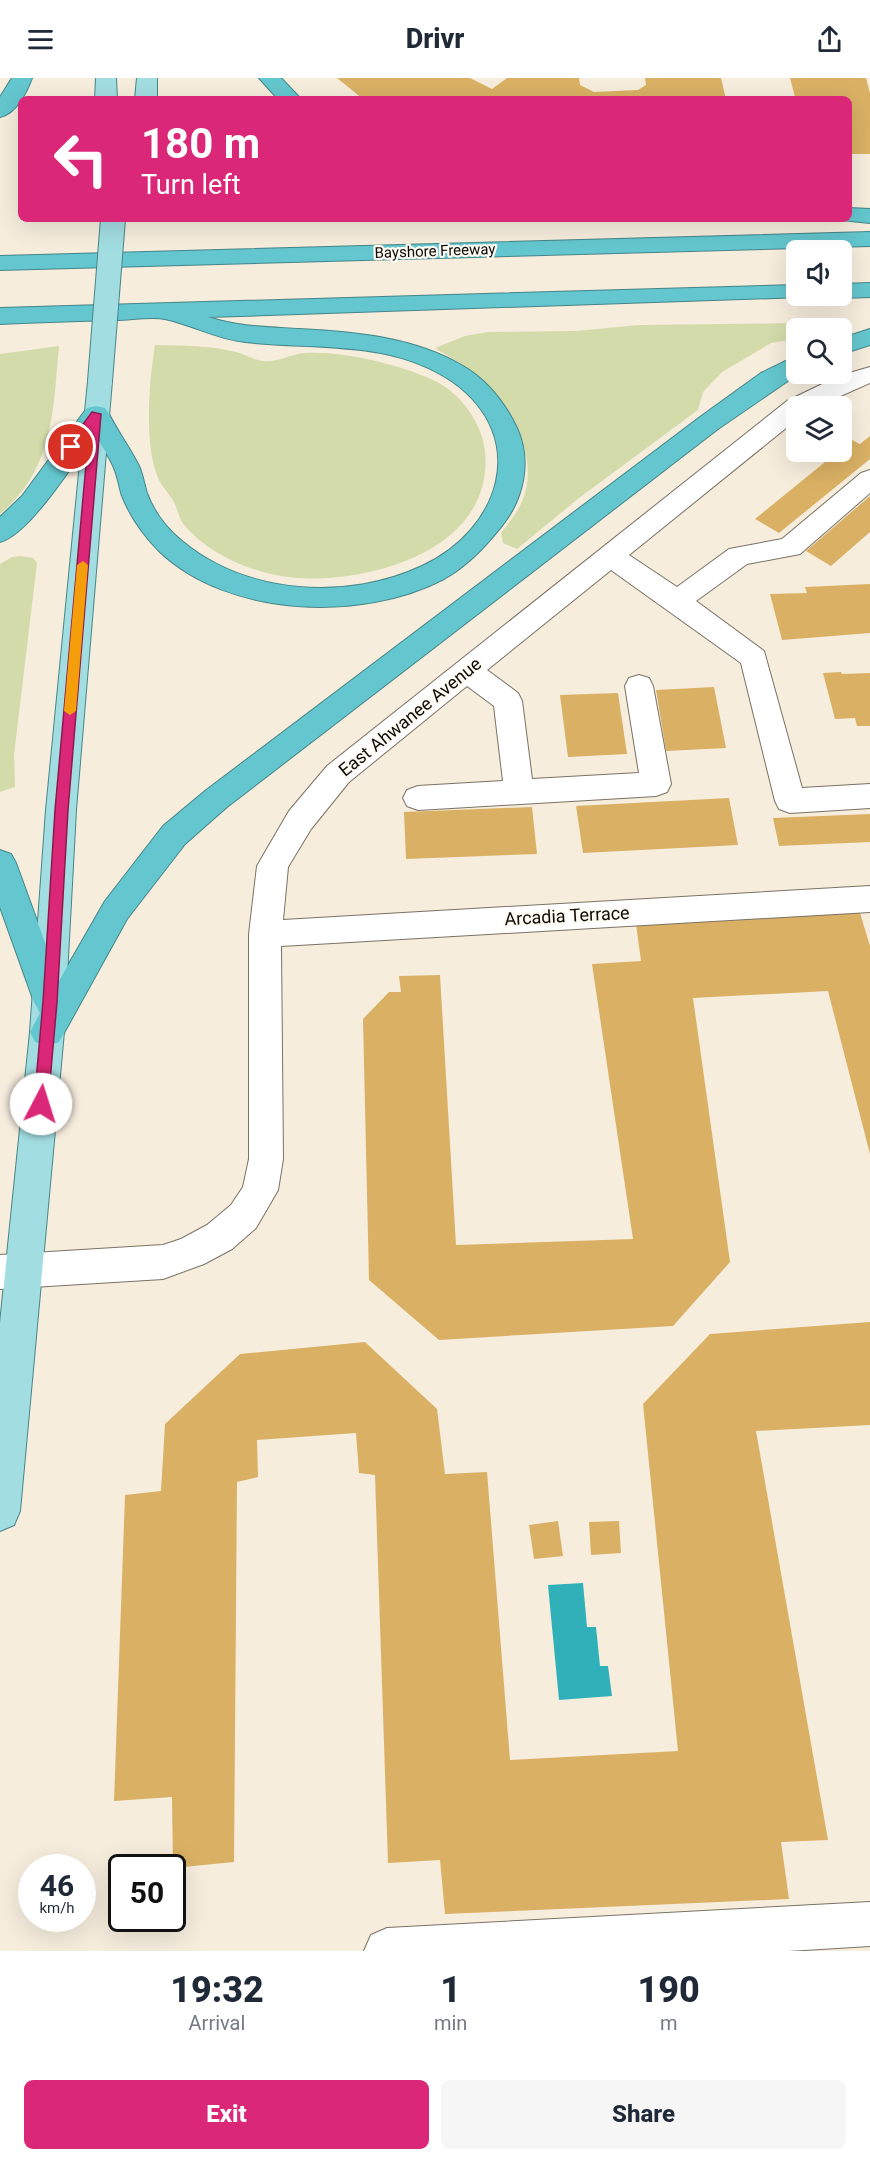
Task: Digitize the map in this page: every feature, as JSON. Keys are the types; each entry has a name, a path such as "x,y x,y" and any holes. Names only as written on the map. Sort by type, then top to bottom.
{"highway":[{"path":"0,111 17,90 22,78"},
{"path":"269,78 287,96"},
{"path":"852,215 870,216"},
{"name":"Bayshore Freeway","path":"0,263 870,239"},
{"path":"852,291 870,290"},
{"path":"5,317 786,292"},
{"path":"0,533 31,502 96,414 128,471 133,491 145,514 159,534 194,565 216,578 244,588 272,595 312,598 351,597 394,588 459,556 481,538 492,523 509,487 513,456 501,418 473,386 453,371 432,360 383,345 358,340 237,333 165,311"},
{"path":"852,343 870,337"},
{"path":"49,1017 116,910 174,835 216,799 709,423 786,370"},
{"path":"0,862 49,1017"}],"main road":[{"path":"106,78 106,96"},
{"path":"146,96 147,78"},
{"path":"0,1511 12,1271 49,1017 61,810 113,222"}],"street":[{"name":"East Ahwanee Avenue","path":"819,396 848,382 870,375"},
{"name":"East Ahwanee Avenue","path":"12,1271 163,1262 188,1255 219,1237 244,1218 260,1191 266,1158 265,934 273,866 300,819 338,774 786,416"},
{"path":"677,601 739,556 790,547 870,479"},
{"path":"611,556 754,658 790,801 870,796"},
{"path":"467,670 508,701 519,792"},
{"path":"418,798 656,784 639,686"},
{"name":"Arcadia Terrace","path":"265,934 870,899"},
{"path":"387,1951 870,1924"}],"green space":[{"path":"786,323 786,341 771,343 722,372 703,392 698,410 579,498 517,549 503,543 501,533 513,518 526,489 528,475 524,447 513,420 497,395 470,370 435,348 465,336 488,332 576,331 639,325"},
{"path":"155,345 216,348 268,361 305,353 337,354 373,360 409,370 439,383 464,404 476,422 483,442 485,452 483,485 470,513 450,535 423,553 393,566 360,574 328,578 297,578 267,573 222,556 197,538 184,524 174,502 160,482 155,468 151,452 149,415"},
{"path":"59,346 52,415 41,458 31,478 18,496 0,514 0,354"},
{"path":"12,557 33,558 37,563 14,755 15,787 0,792 0,564"}],"water":[{"path":"583,1583 587,1627 596,1627 600,1666 608,1666 612,1696 559,1700 548,1585"}],"building":[{"path":"337,78 470,78 492,89 507,78 579,78 580,85 594,92 638,90 646,85 645,78 721,78 725,96 359,96"},
{"path":"790,78 866,78 870,93 870,154 852,154 852,96 795,96"},
{"path":"870,436 870,459 779,533 755,519 825,462 852,462 852,440 860,444"},
{"path":"870,496 870,532 831,566 806,551"},
{"path":"870,584 870,633 782,640 770,594 807,593 805,587"},
{"path":"841,672 842,674 870,673 870,726 857,726 855,718 835,719 823,673"},
{"path":"714,687 726,748 666,751 656,690"},
{"path":"618,693 627,754 568,757 560,695"},
{"path":"729,798 738,845 583,853 576,806"},
{"path":"532,807 537,854 406,859 404,812"},
{"path":"870,814 870,842 779,846 773,818"},
{"path":"860,913 870,946 870,1154 828,991 693,998 730,1262 673,1326 439,1340 369,1280 363,1019 389,992 401,992 399,976 440,975 456,1245 633,1239 592,964 641,961 636,924"},
{"path":"870,1322 870,1425 756,1431 828,1840 781,1842 789,1899 445,1914 440,1860 388,1863 375,1475 359,1473 356,1433 257,1440 258,1477 237,1482 234,1862 186,1867 186,1854 173,1854 172,1797 114,1801 125,1495 161,1491 165,1424 240,1354 365,1342 437,1409 445,1474 487,1472 510,1760 678,1751 643,1404 710,1334"},
{"path":"558,1521 563,1556 534,1559 529,1525"},
{"path":"619,1521 621,1553 591,1555 589,1522"}],"slow traffic":[{"path":"70,711 83,565"}],"route":[{"path":"41,1104 50,1002 61,810 96,414 71,447"}]}
